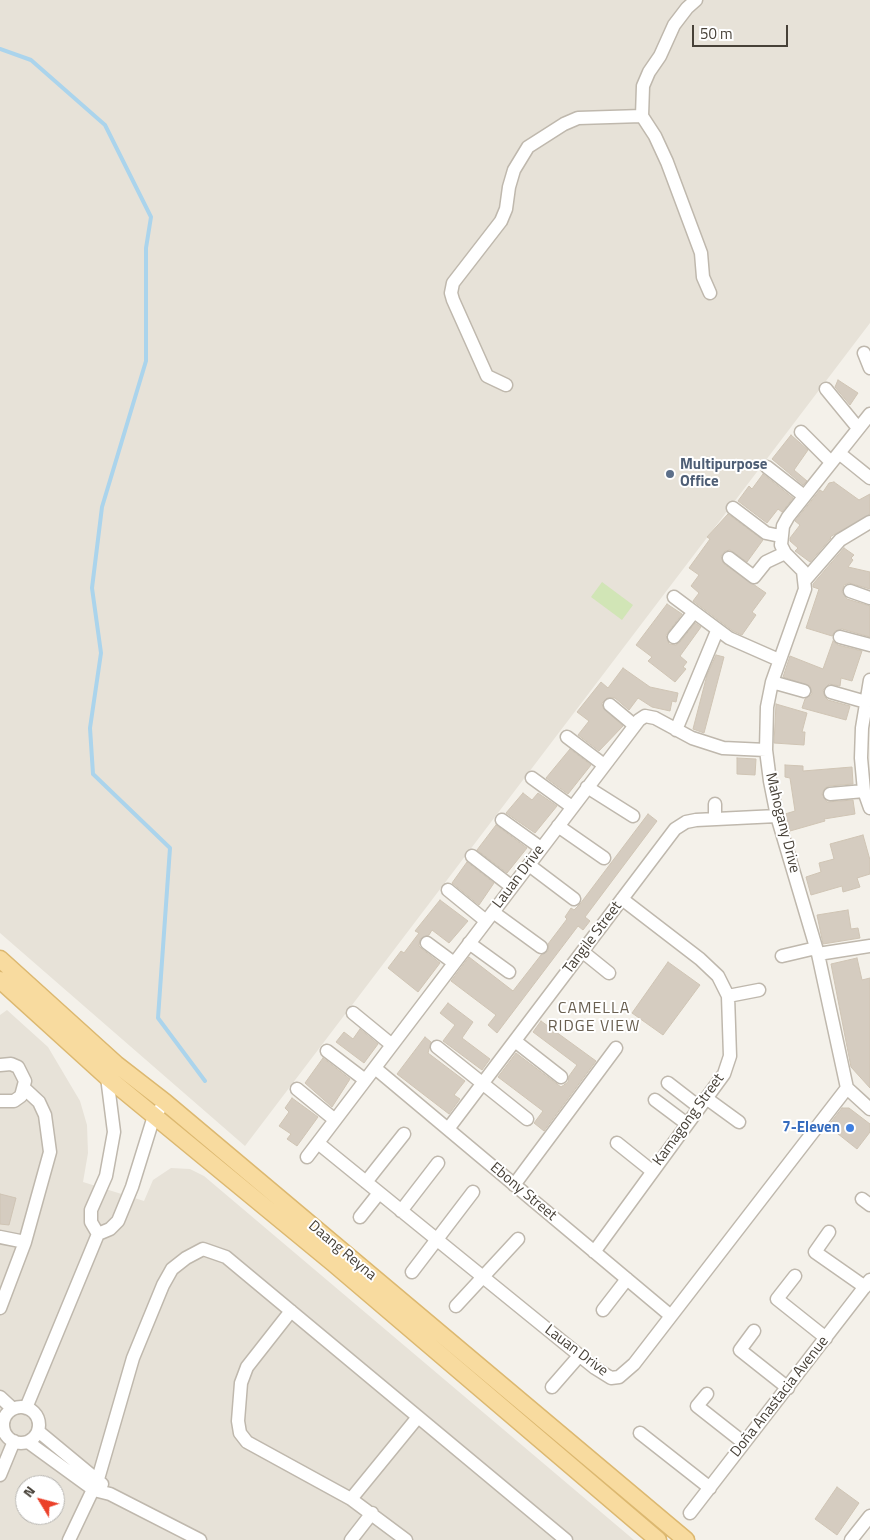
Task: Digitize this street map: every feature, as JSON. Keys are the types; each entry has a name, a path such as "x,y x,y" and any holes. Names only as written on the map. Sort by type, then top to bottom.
{"main road":[{"name":"Daang Reyna","path":"0,958 112,1070 154,1116 333,1263 658,1540"},
{"name":"Daang Reyna","path":"4,988 112,1070 165,1102 682,1539"}],"street":[{"path":"696,0 674,25 660,56 649,72 643,86 642,116 668,162 701,254 702,278 710,293"},
{"path":"506,385 487,376 453,300 451,293 453,283 501,221 506,209 509,186 514,170 528,147 564,124 578,118 642,116"},
{"path":"864,353 870,368"},
{"path":"826,389 858,428"},
{"path":"870,414 788,517 780,536 785,553 803,571 806,579 840,540 870,522"},
{"path":"801,432 835,457 870,478"},
{"path":"767,466 804,496"},
{"path":"733,508 766,533 780,536"},
{"path":"729,558 754,577 766,562 785,553"},
{"name":"Mahogany Drive","path":"806,579 805,590 772,682 767,707 766,750 777,816 817,951 848,1088"},
{"path":"850,591 870,598"},
{"path":"674,597 717,631 779,660"},
{"path":"674,637 694,612"},
{"path":"676,730 717,631"},
{"path":"840,636 870,645"},
{"path":"870,680 866,702 866,770 864,791 870,808"},
{"path":"772,682 804,691"},
{"path":"831,692 866,702"},
{"path":"610,705 634,725 645,716 649,716 705,743 723,748 766,750"},
{"name":"Lauan Drive","path":"307,1157 634,725"},
{"path":"567,736 604,765"},
{"path":"532,778 572,807"},
{"path":"588,787 633,816"},
{"path":"830,794 864,791"},
{"path":"715,804 715,818"},
{"name":"Tangile Street","path":"448,1130 675,829 686,822 715,818 777,816"},
{"path":"502,820 541,848"},
{"path":"558,826 604,858"},
{"path":"472,856 512,887"},
{"path":"529,864 574,899"},
{"path":"448,890 541,947"},
{"name":"Kamagong Street","path":"594,1252 724,1074 730,1056 728,996 725,986 710,967 622,899"},
{"path":"426,943 454,963"},
{"path":"469,943 509,972"},
{"path":"782,956 870,946"},
{"path":"583,952 609,973"},
{"path":"728,996 759,990"},
{"path":"354,1013 392,1045"},
{"path":"515,1041 561,1077"},
{"path":"437,1048 526,1120"},
{"path":"514,1185 616,1048"},
{"path":"327,1050 365,1080"},
{"path":"0,1065 11,1064 18,1067 23,1073 24,1089 39,1102 45,1115 50,1152 25,1242 0,1308"},
{"name":"Ebony Street","path":"375,1068 671,1316"},
{"path":"98,1234 91,1222 92,1210 106,1176 114,1132 112,1070"},
{"path":"668,1083 739,1122"},
{"path":"848,1088 870,1109"},
{"name":"Lauan Drive","path":"318,1143 579,1356 610,1378 619,1377 634,1364 848,1088"},
{"path":"0,1101 14,1100 24,1089"},
{"path":"297,1089 335,1120"},
{"path":"655,1100 687,1124"},
{"path":"20,1409 98,1234 110,1229 118,1221 132,1188 154,1116 165,1102"},
{"path":"366,1182 404,1134"},
{"path":"617,1143 652,1171"},
{"path":"401,1211 438,1163"},
{"path":"412,1272 473,1192"},
{"path":"360,1217 379,1193"},
{"path":"829,1232 815,1252 867,1284"},
{"path":"0,1237 25,1242"},
{"path":"456,1306 518,1238"},
{"path":"69,1540 96,1485 133,1358 172,1270 186,1258 203,1249 226,1257 566,1540"},
{"path":"794,1276 778,1299 826,1338"},
{"path":"603,1310 627,1280"},
{"name":"Doña Anastacia Avenue","path":"690,1512 867,1284"},
{"path":"291,1311 247,1367 241,1383 238,1422 240,1432 254,1446 351,1499 406,1540"},
{"path":"754,1331 740,1350 788,1388"},
{"path":"552,1387 579,1356"},
{"path":"707,1394 697,1406 744,1443"},
{"path":"0,1397 36,1416 38,1431 96,1485"},
{"path":"20,1409 8,1412 1,1422 5,1434 14,1441 21,1443 28,1442 38,1431"},
{"path":"351,1499 418,1417"},
{"path":"640,1433 710,1488"},
{"path":"0,1475 14,1441"},
{"path":"28,1442 110,1494 200,1540"},
{"path":"351,1540 372,1513"},
{"path":"851,1540 870,1516"}],"shaded area":[{"path":"0,0 870,0 870,323 245,1146 0,933"},
{"path":"7,1010 48,1047 80,1101 87,1125 88,1153 83,1182 144,1201 153,1180 171,1168 190,1169 204,1176 634,1540 0,1540 0,1015"}],"green space":[{"path":"602,582 633,605 622,620 591,597"}],"building":[{"path":"838,380 858,393 850,405 835,387"},
{"path":"791,435 808,450 794,470 807,481 803,485 772,459"},
{"path":"763,474 793,498 782,512 778,509 767,523 738,501 749,486 752,489"},
{"path":"834,482 859,500 870,494 870,514 830,537 810,562 795,551 798,548 790,541 790,538 800,525 795,521 820,490 823,492 829,483"},
{"path":"728,514 763,540 747,562 730,550 725,551 721,556 724,564 766,593 752,612 756,615 742,635 733,631 693,601 699,593 691,586 699,575 689,568 710,539 707,537"},
{"path":"844,548 854,555 848,567 870,572 870,589 849,583 844,585 842,592 847,599 870,606 870,637 842,629 835,631 832,636 806,628 819,589 813,587 813,584"},
{"path":"667,604 682,614 666,635 669,644 676,645 680,642 695,623 701,627 680,656 687,662 683,667 686,669 675,682 648,661 652,657 636,645"},
{"path":"833,641 838,645 862,651 852,681 841,678 840,686 829,684 823,690 828,700 850,706 846,720 802,708 805,699 812,694 810,686 783,677 790,656 823,669"},
{"path":"716,655 724,657 704,733 693,729 707,675"},
{"path":"623,668 650,687 678,693 676,702 672,701 670,711 652,707 638,698 629,710 615,698 607,698 602,703 603,708 623,726 599,751 578,735 589,721 577,712 601,682 608,688"},
{"path":"776,704 807,713 802,732 805,732 804,745 774,743"},
{"path":"570,749 591,765 568,794 546,778"},
{"path":"737,758 756,759 755,775 737,774"},
{"path":"785,765 803,766 803,771 852,767 853,784 829,786 825,788 822,794 827,802 853,800 855,814 824,819 825,821 790,831 785,814 795,811 790,778 785,777"},
{"path":"523,793 532,800 538,793 557,806 535,833 506,813"},
{"path":"648,814 657,821 585,917 590,921 583,930 578,926 497,1033 488,1025 496,1015 451,981 469,957 513,991 541,955 548,951 548,944 567,919 565,917 571,908 574,910 580,904"},
{"path":"496,825 527,848 507,873 477,850"},
{"path":"863,835 870,860 870,874 857,878 860,887 843,892 842,886 811,895 806,877 821,872 819,863 834,859 830,844"},
{"path":"467,862 494,883 479,905 452,883"},
{"path":"440,900 468,921 449,943 432,930 429,935 420,939 419,946 440,963 418,992 388,968 401,951 404,953 419,933 415,931"},
{"path":"848,910 851,929 858,928 860,938 823,944 817,915"},
{"path":"857,958 862,980 870,978 870,1088 851,1067 831,964"},
{"path":"668,962 700,985 663,1035 632,1013"},
{"path":"448,1003 473,1022 462,1038 490,1059 482,1070 443,1041 455,1025 440,1013"},
{"path":"541,1021 596,1061 544,1131 534,1123 543,1111 498,1077 516,1053 561,1087 568,1082 569,1076 577,1065 533,1032"},
{"path":"360,1029 378,1044 364,1063 336,1042 344,1032 353,1039"},
{"path":"425,1037 431,1042 428,1053 465,1081 454,1095 460,1099 449,1114 397,1074"},
{"path":"323,1058 350,1079 332,1107 305,1083"},
{"path":"292,1098 318,1117 297,1146 287,1139 291,1134 279,1126 289,1112 285,1108"},
{"name":"7-Eleven","path":"842,1108 849,1108 870,1124 870,1132 857,1149 828,1126"},
{"path":"0,1194 16,1198 9,1225 0,1224"},
{"path":"837,1487 859,1503 837,1535 815,1519"}],"waterway":[{"path":"0,49 31,60 105,125 151,217 146,248 146,361 102,507 92,588 101,653 90,728 93,774 170,848 158,1018 205,1081"}],"place":[{"name":"Multipurpose Office","path":"670,474"},
{"name":"7-Eleven","path":"850,1128"}],"district":[{"name":"CAMELLA RIDGE VIEW","path":"594,1018"}]}
